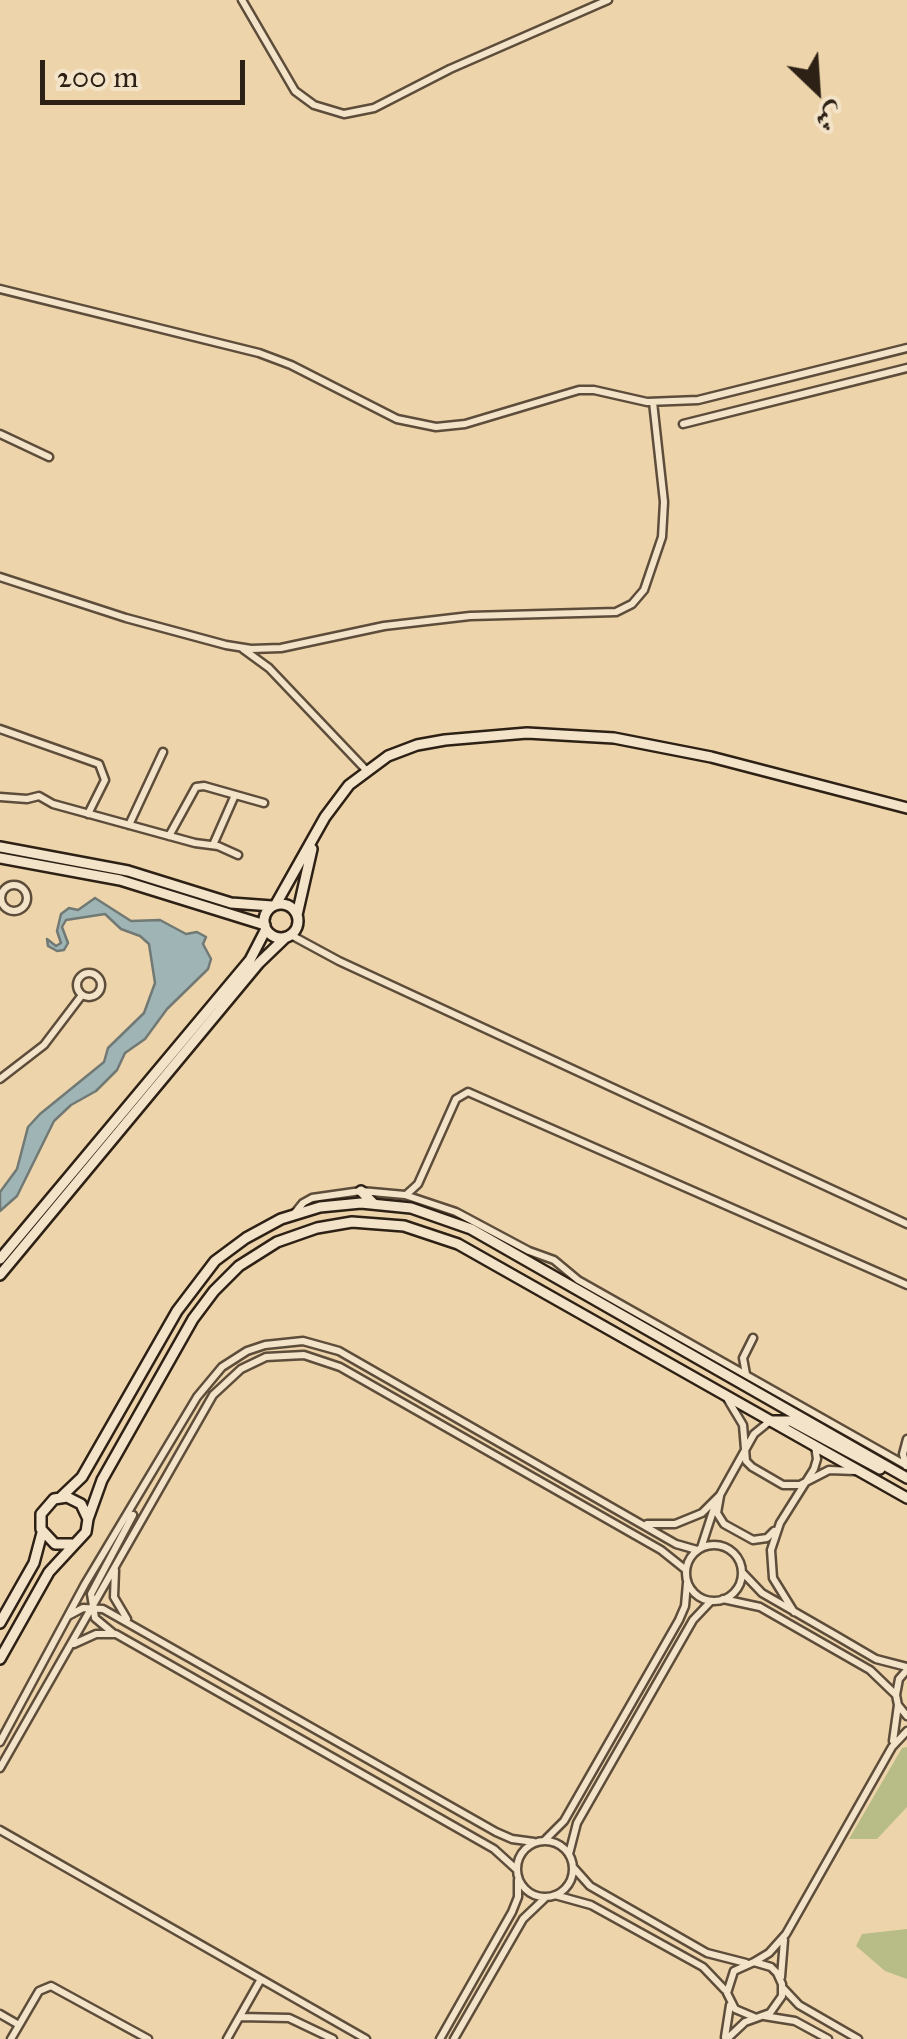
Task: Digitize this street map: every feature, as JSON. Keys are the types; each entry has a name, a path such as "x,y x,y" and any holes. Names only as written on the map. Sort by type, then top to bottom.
{"street":[{"path":"242,0 295,91 314,105 344,114 374,108 450,69 608,0"},
{"path":"0,288 259,352 397,419 426,426 465,424 579,390 653,402 698,400 907,348"},
{"path":"683,424 907,368"},
{"path":"0,577 107,613 241,648 272,648 384,626 470,616 604,614 627,607 647,585 664,526 653,402"},
{"path":"0,434 49,457"},
{"path":"241,648 268,668 366,770"},
{"path":"268,668 272,648"},
{"path":"0,729 99,764 105,780 88,814"},
{"path":"0,1259 260,945 266,927 265,914 274,906 336,800 366,770 398,752 445,740 528,733 586,735 687,751 907,808"},
{"path":"130,825 163,752"},
{"path":"169,836 196,786 264,803"},
{"path":"213,845 236,795"},
{"path":"0,798 39,796 49,803 213,845 238,855"},
{"path":"0,1275 260,963 298,924 318,830"},
{"path":"0,847 128,871 231,903 289,905 297,915"},
{"path":"0,858 120,880 246,918 275,936 289,936 907,1224"},
{"path":"16,885 25,892 26,902 22,908 11,911 2,904 1,894 16,885"},
{"path":"246,918 260,945"},
{"path":"0,1079 44,1045 82,995"},
{"path":"404,1195 418,1184 456,1099 468,1092 907,1285"},
{"path":"418,1184 424,1201"},
{"path":"360,1192 373,1203"},
{"path":"294,1214 312,1198 360,1192 404,1195 456,1212 529,1252 554,1260 572,1277 631,1315 799,1415 904,1471"},
{"path":"0,1623 34,1563 44,1507 82,1477 177,1311 204,1273 246,1238 294,1214 334,1205 373,1203 411,1208 456,1222 746,1375 887,1456 904,1471"},
{"path":"0,1660 49,1572 86,1532 102,1480 193,1319 214,1291 239,1266 268,1247 300,1232 334,1224 387,1223 441,1236 907,1498"},
{"path":"746,1375 743,1358 753,1338"},
{"path":"0,1742 66,1618 197,1397 215,1373 256,1348 284,1341 303,1342 347,1355 681,1546 699,1549 715,1545 728,1549 762,1593 876,1658 907,1669 899,1679 892,1747"},
{"path":"0,1768 220,1386 258,1360 294,1354 313,1356 340,1367 661,1550 686,1570"},
{"path":"726,1364 743,1358"},
{"path":"720,1392 742,1422 744,1452 752,1468 783,1485 796,1487 825,1471 856,1471"},
{"path":"794,1612 779,1591 772,1572 771,1550 780,1524 816,1464 815,1446 799,1415"},
{"path":"545,1840 564,1822 679,1620 686,1598 686,1570 699,1549 720,1495 754,1434 770,1421 786,1419 886,1472 904,1471"},
{"path":"904,1471 903,1449 907,1439"},
{"path":"887,1456 903,1449"},
{"path":"143,1491 93,1589 92,1608 98,1622 494,1849 516,1869"},
{"path":"720,1495 719,1517 748,1538 766,1538 780,1524"},
{"path":"641,1524 668,1525 689,1520 720,1495"},
{"path":"61,1497 77,1500 88,1519"},
{"path":"42,1533 55,1544 71,1544"},
{"path":"115,1565 114,1597 131,1624"},
{"path":"723,1599 737,1589 742,1572"},
{"path":"687,1582 699,1597 760,1607 870,1670 896,1695"},
{"path":"569,1854 578,1822 693,1620 711,1601"},
{"path":"66,1618 79,1610 103,1609 496,1832 512,1839 559,1844 590,1886 706,1952 770,1966 799,2005 858,2039"},
{"path":"69,1648 96,1634 116,1634"},
{"path":"898,1705 907,1716"},
{"path":"727,1993 734,1971 768,1953 786,1934 892,1747 907,1731"},
{"path":"0,1830 366,2039"},
{"path":"440,2039 512,1912 518,1897 516,1869 523,1850 534,1842"},
{"path":"454,2039 523,1919 533,1906 568,1884 573,1867"},
{"path":"518,1880 527,1891 591,1905 703,1968 727,1993 730,2003 726,2039"},
{"path":"726,2039 780,2002 781,1952 786,1934"},
{"path":"227,2039 261,1979"},
{"path":"11,2039 39,1991 51,1986 148,2039"},
{"path":"730,2003 740,2014 787,2018 828,2039"},
{"path":"0,2014 19,2025"},
{"path":"240,2016 289,2018 333,2039"}],"green space":[{"path":"907,1747 907,1807 877,1839 849,1839 902,1748"},
{"path":"907,1929 907,1979 885,1971 856,1946 862,1934"}],"shaded area":[{"path":"95,898 131,921 160,920 186,934 197,932 206,937 203,944 211,959 208,969 167,1009 145,1039 125,1053 117,1070 96,1091 71,1105 54,1121 17,1196 0,1211 0,1192 17,1169 28,1127 104,1062 108,1048 144,1013 155,983 149,944 121,929 105,914 66,920 62,927 68,943 64,950 48,946 47,939 56,946 61,943 57,931 61,914 69,908 78,910"}]}
